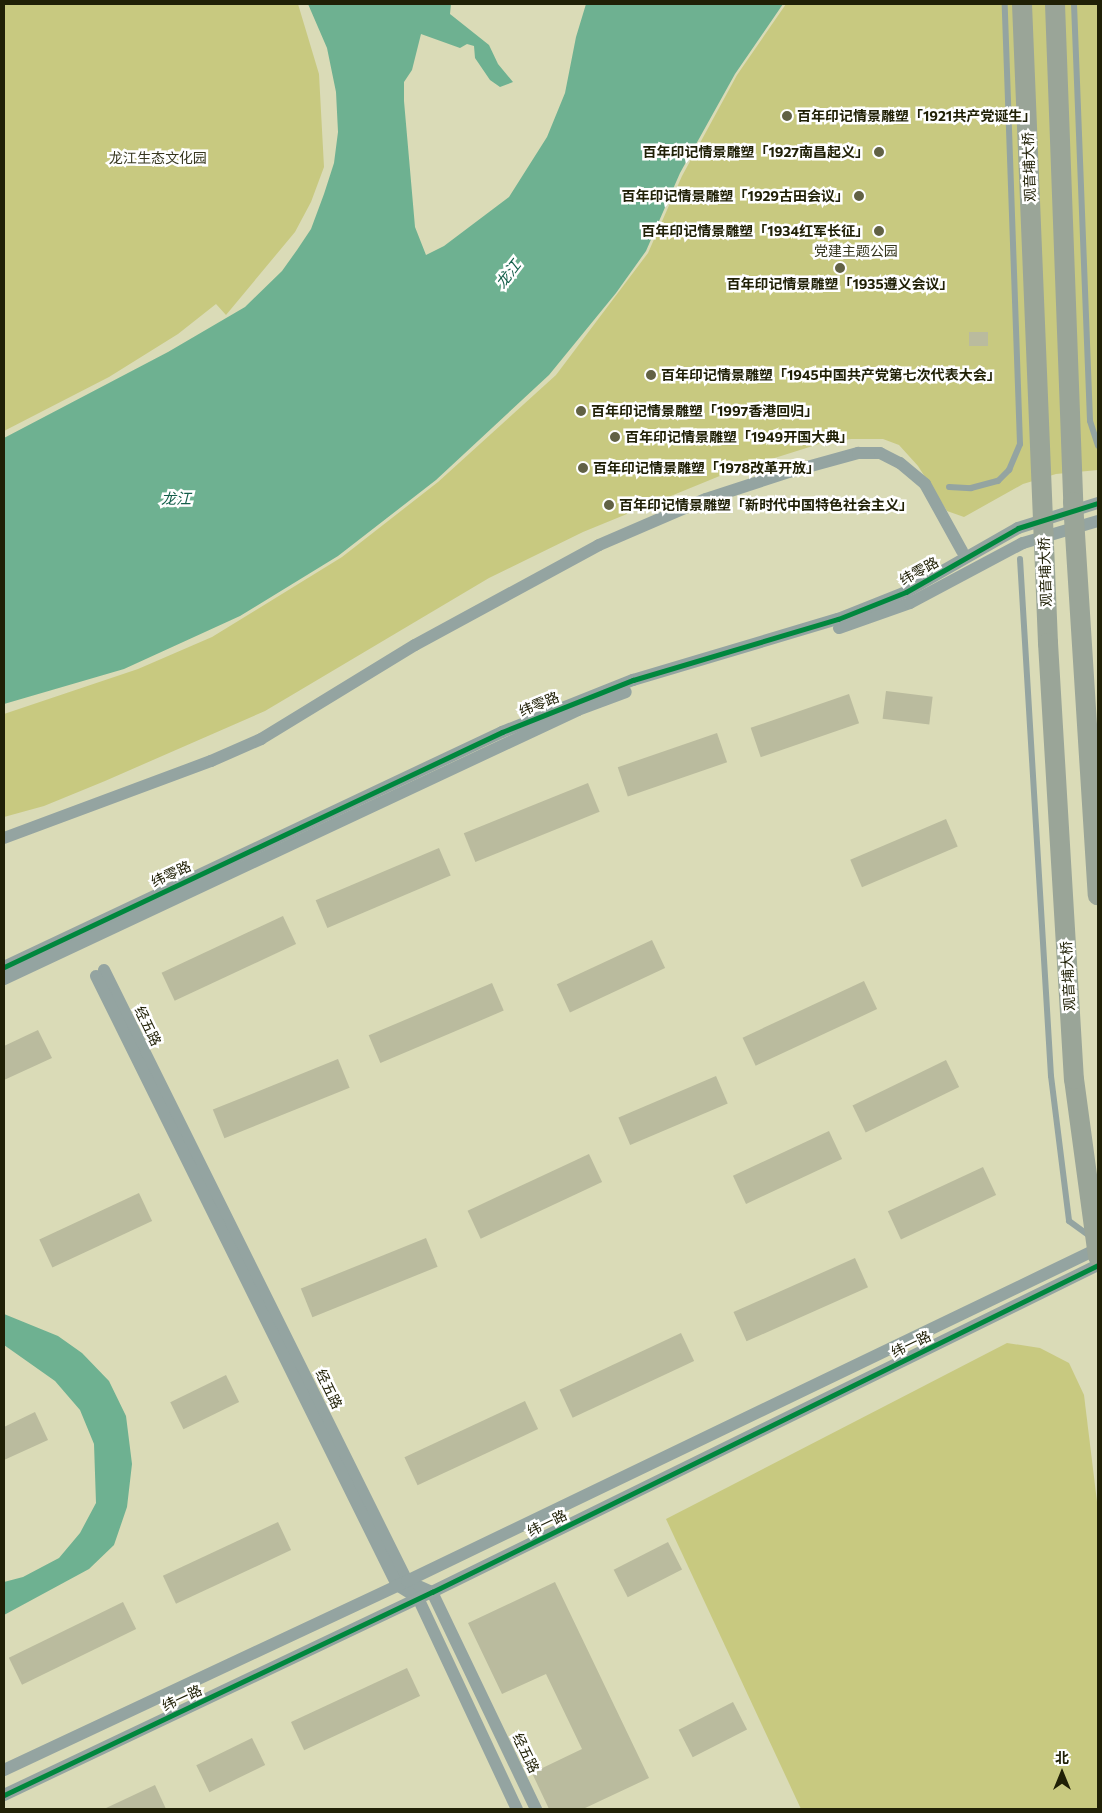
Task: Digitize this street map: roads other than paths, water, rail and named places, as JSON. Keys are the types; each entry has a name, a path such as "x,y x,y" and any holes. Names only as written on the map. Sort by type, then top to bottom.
{"main road":[{"name":"观音埔大桥","path":"1022,4 1048,643 1074,1079 1097,1253"},
{"path":"1055,4 1073,502 1098,895"}],"street":[{"path":"4,838 211,761 261,738 423,640 599,545 706,499 789,472 858,454 880,454 893,460 925,484 962,551"},
{"name":"纬零路","path":"4,967 502,732 632,680 838,619 906,592 1018,528 1098,503"},
{"name":"纬零路","path":"4,979 578,710 635,688 838,628 910,603 1023,543 1098,521"},
{"name":"经五路","path":"100,973 402,1583"},
{"name":"纬一路","path":"4,1770 1097,1253"},
{"name":"纬一路","path":"4,1795 432,1592 1097,1253"},
{"path":"402,1583 432,1592"},
{"path":"402,1583 418,1598 517,1809"},
{"name":"经五路","path":"432,1592 536,1809"}],"lane":[{"path":"949,487 970,488 998,480 1009,470 1020,444 1005,4"},
{"path":"1074,4 1090,421 1098,446"},
{"path":"1020,560 1051,1076 1069,1222 1097,1253"}],"water":[{"name":"龙江","path":"308,4 451,4 450,14 489,45 498,64 513,82 500,87 490,80 475,58 474,46 467,44 460,48 421,34 412,70 404,82 404,101 415,227 426,255 444,246 509,197 547,137 565,93 576,37 586,4 783,4 735,74 680,173 646,251 616,293 549,375 436,480 338,556 240,616 124,669 4,704 4,438 168,352 245,307 282,271 297,250 311,229 324,194 334,163 338,132 336,92 327,48"},
{"path":"4,1314 58,1336 82,1353 109,1381 126,1416 132,1464 127,1507 114,1545 89,1569 4,1615 4,1582 23,1577 59,1558 80,1533 96,1503 94,1444 80,1410 55,1381 4,1345"}],"place":[{"name":"百年印记情景雕塑「1921共产党诞生」","path":"787,116"},
{"name":"百年印记情景雕塑「1927南昌起义」","path":"879,152"},
{"name":"百年印记情景雕塑「1929古田会议」","path":"859,196"},
{"name":"百年印记情景雕塑「1934红军长征」","path":"879,231"},
{"name":"百年印记情景雕塑「1935遵义会议」","path":"840,268"},
{"name":"百年印记情景雕塑「1945中国共产党第七次代表大会」","path":"651,375"},
{"name":"百年印记情景雕塑「1997香港回归」","path":"581,411"},
{"name":"百年印记情景雕塑「1949开国大典」","path":"615,437"},
{"name":"百年印记情景雕塑「1978改革开放」","path":"583,468"},
{"name":"百年印记情景雕塑「新时代中国特色社会主义」","path":"609,505"}],"park label":[{"name":"龙江生态文化园","path":"158,158"},
{"name":"党建主题公园","path":"856,251"}]}
